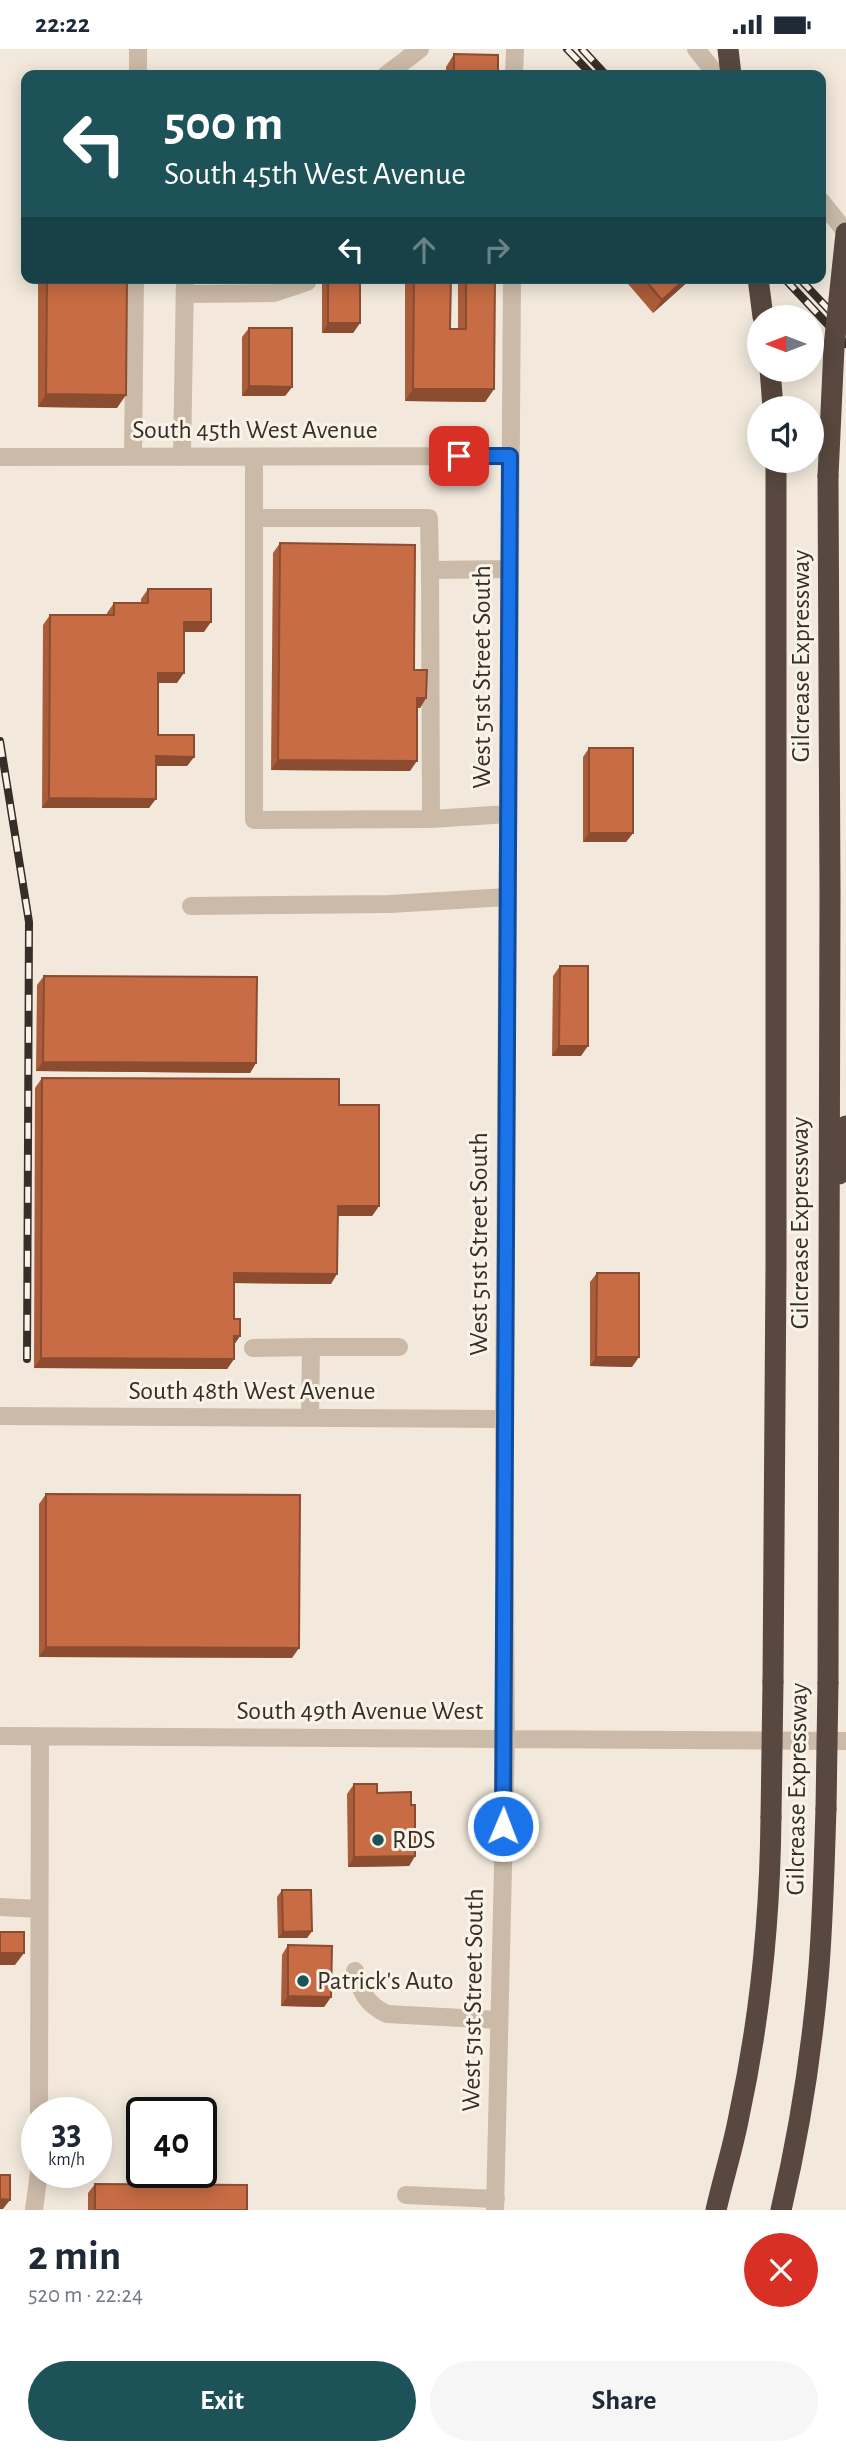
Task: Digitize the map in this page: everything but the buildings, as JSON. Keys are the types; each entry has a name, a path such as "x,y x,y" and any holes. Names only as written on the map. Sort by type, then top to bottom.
{"highway":[{"path":"728,49 730,70"},
{"name":"Gilcrease Expressway","path":"781,2210 802,2112 812,2046 819,1976 826,1809 830,894 828,476 834,347 846,233"},
{"path":"759,284 761,305"},
{"name":"Gilcrease Expressway","path":"716,2210 747,2076 763,1944 771,1817 776,1226 776,473"},
{"path":"828,1245 846,1126"}],"street":[{"path":"138,49 138,70"},
{"path":"393,70 420,49"},
{"path":"514,70 515,49"},
{"path":"696,49 713,70"},
{"path":"826,207 846,233"},
{"path":"133,456 135,284"},
{"path":"181,457 185,286 274,293 300,284"},
{"name":"West 51st Street South","path":"495,2205 506,1738 504,1419 512,284"},
{"name":"South 45th West Avenue","path":"0,457 510,456"},
{"path":"254,457 254,820 431,819 508,814"},
{"path":"254,518 429,518 431,819"},
{"path":"430,570 509,569"},
{"path":"191,906 390,904 508,897"},
{"path":"310,1417 311,1347"},
{"path":"253,1348 399,1347"},
{"name":"South 48th West Avenue","path":"0,1416 504,1419"},
{"name":"South 49th Avenue West","path":"0,1736 846,1741"},
{"path":"39,2097 40,1736"},
{"path":"0,1907 39,1909"},
{"path":"355,1971 360,1991 376,2009 387,2014 499,2020"},
{"path":"34,2210 37,2188"},
{"path":"406,2196 495,2205"}],"railway":[{"path":"567,49 587,70"},
{"path":"582,49 601,70"},
{"path":"790,284 846,344"},
{"path":"805,284 846,328"},
{"path":"0,741 29,922 27,1359"}],"place":[{"name":"RDS","path":"378,1840"},
{"name":"Patrick's Auto","path":"303,1981"}],"route":[{"path":"459,456 510,456 504,1419 506,1738 503,1826"}]}
